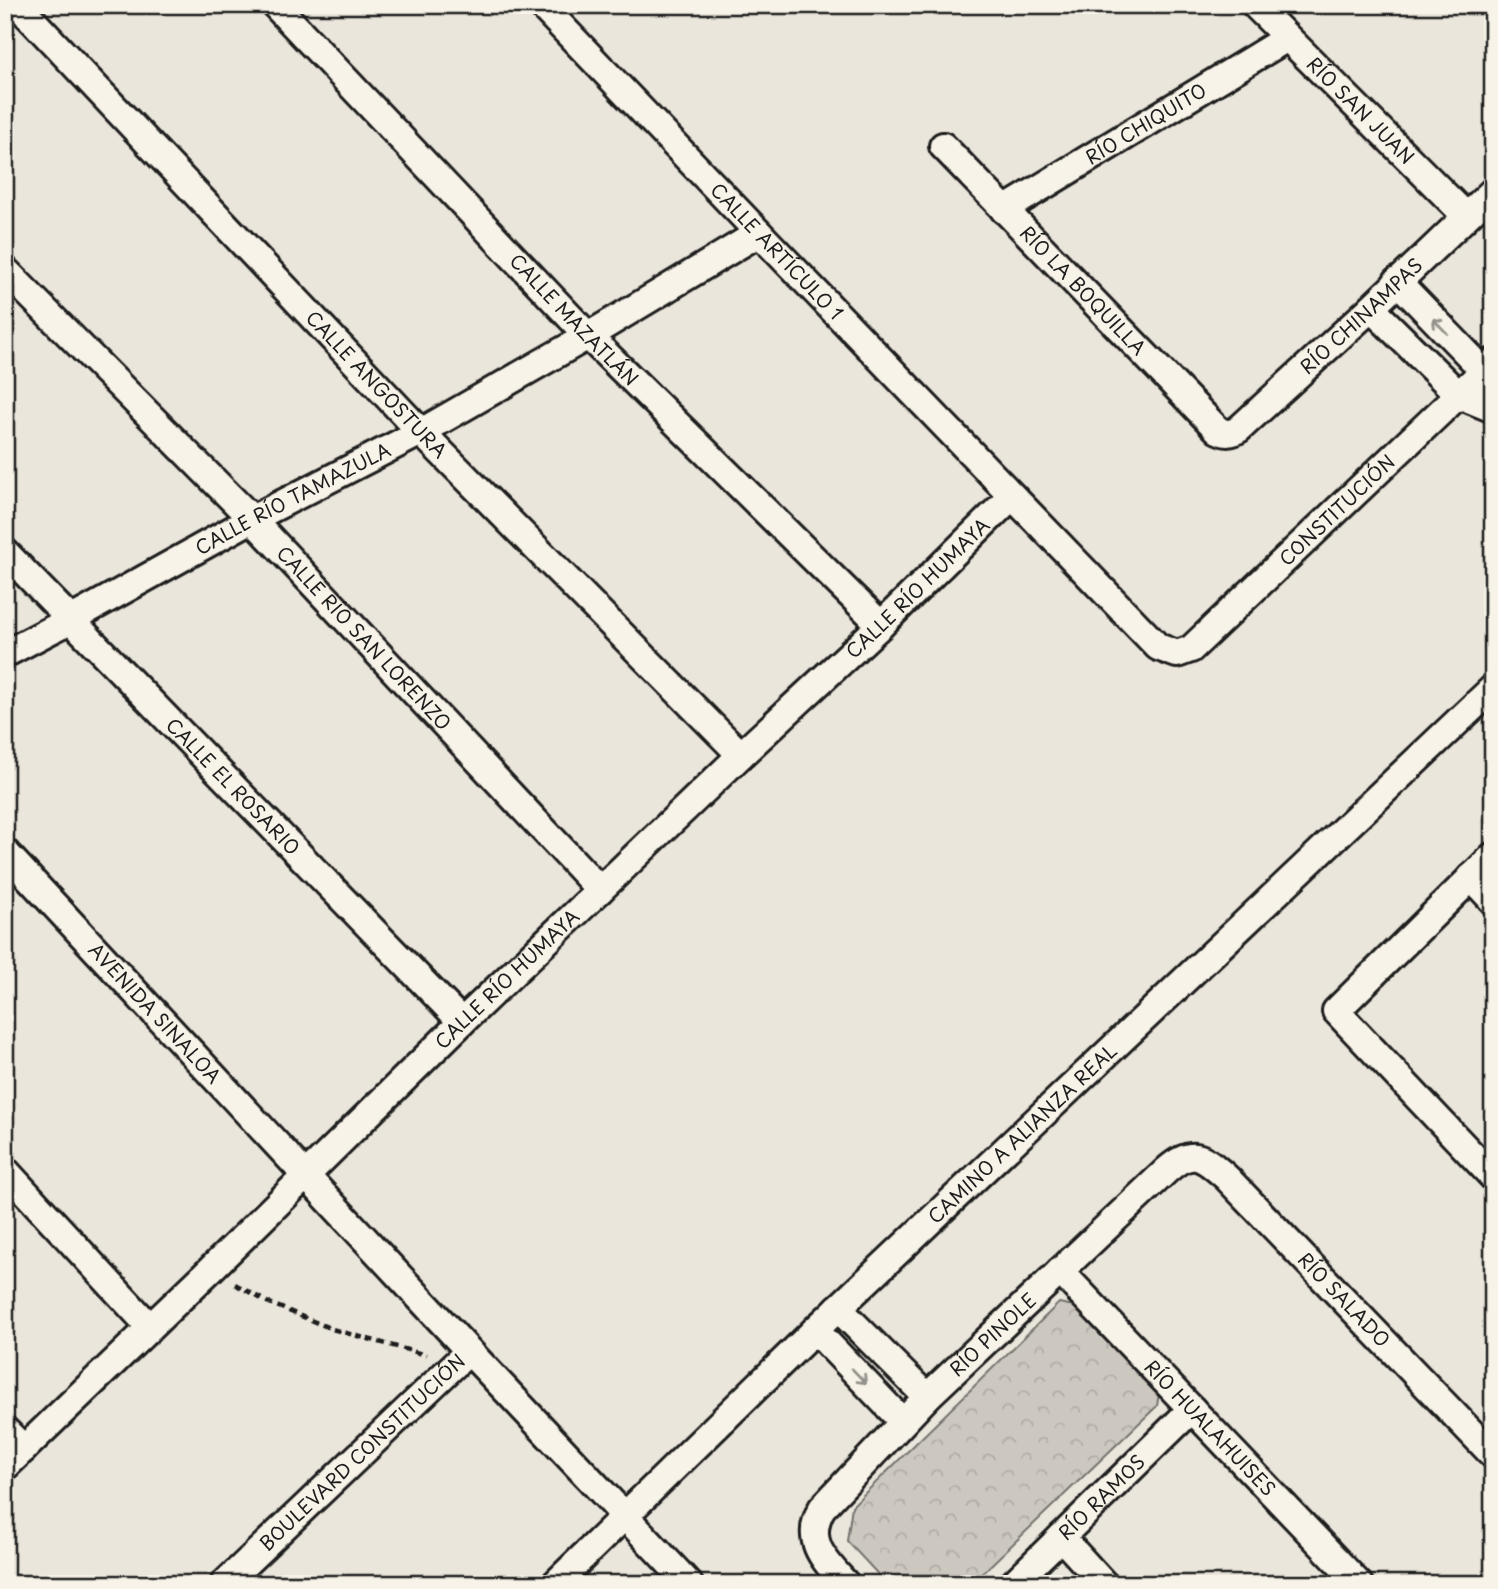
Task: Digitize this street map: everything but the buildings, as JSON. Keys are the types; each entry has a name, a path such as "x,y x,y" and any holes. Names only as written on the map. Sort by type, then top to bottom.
{"street":[{"name":"CALLE ANGOSTURA","path":"18,5 421,432 741,755"},
{"name":"CALLE MAZATLÁN","path":"275,5 588,336 881,625"},
{"name":"CALLE ARTÍCULO 1","path":"541,5 1158,647 1177,654"},
{"name":"RÍO SAN JUAN","path":"1255,5 1466,216"},
{"name":"RÍO CHIQUITO","path":"1004,210 1287,38"},
{"name":"RÍO LA BOQUILLA","path":"943,146 1217,430 1224,434"},
{"name":"RÍO CHINAMPAS","path":"1224,434 1239,429 1493,191"},
{"name":"CALLE RÍO TAMAZULA","path":"5,654 252,519 421,432 759,233"},
{"name":"CALLE RÍO SAN LORENZO","path":"5,271 252,519 600,890"},
{"path":"1397,281 1488,367 1493,399"},
{"path":"1371,308 1459,395 1493,409"},
{"name":"CONSTITUCIÓN","path":"1177,654 1191,649 1488,367"},
{"name":"CALLE RÍO HUMAYA","path":"15,1458 462,1022 881,625 1012,496"},
{"name":"CALLE EL ROSARIO","path":"5,552 462,1022"},
{"name":"CAMINO A ALIANZA REAL","path":"555,1584 838,1308 1493,688"},
{"name":"AVENIDA SINALOA","path":"5,852 306,1175 463,1357 625,1516 690,1584"},
{"path":"1493,856 1336,1011 1493,1177"},
{"path":"1471,877 1493,901"},
{"name":"RÍO PINOLE","path":"846,1584 824,1559 816,1541 814,1529 822,1508 927,1398 1060,1271 1167,1170 1179,1160 1190,1157"},
{"name":"RÍO SALADO","path":"1190,1157 1205,1160 1227,1178 1493,1455"},
{"path":"5,1170 150,1327"},
{"name":"RÍO HUALAHUISES","path":"1060,1271 1359,1584"},
{"path":"838,1308 927,1398"},
{"path":"815,1330 903,1422"},
{"name":"BOULEVARD CONSTITUCIÓN","path":"224,1584 463,1357"},
{"name":"RÍO RAMOS","path":"1013,1584 1192,1409"},
{"path":"5,1430 15,1458"},
{"path":"1061,1537 1104,1584"}],"path":[{"path":"210,1270 268,1302 332,1329 463,1357"}],"green space":[{"path":"1059,1303 1074,1306 1159,1393 1157,1406 971,1584 887,1584 847,1541 852,1506"}]}
